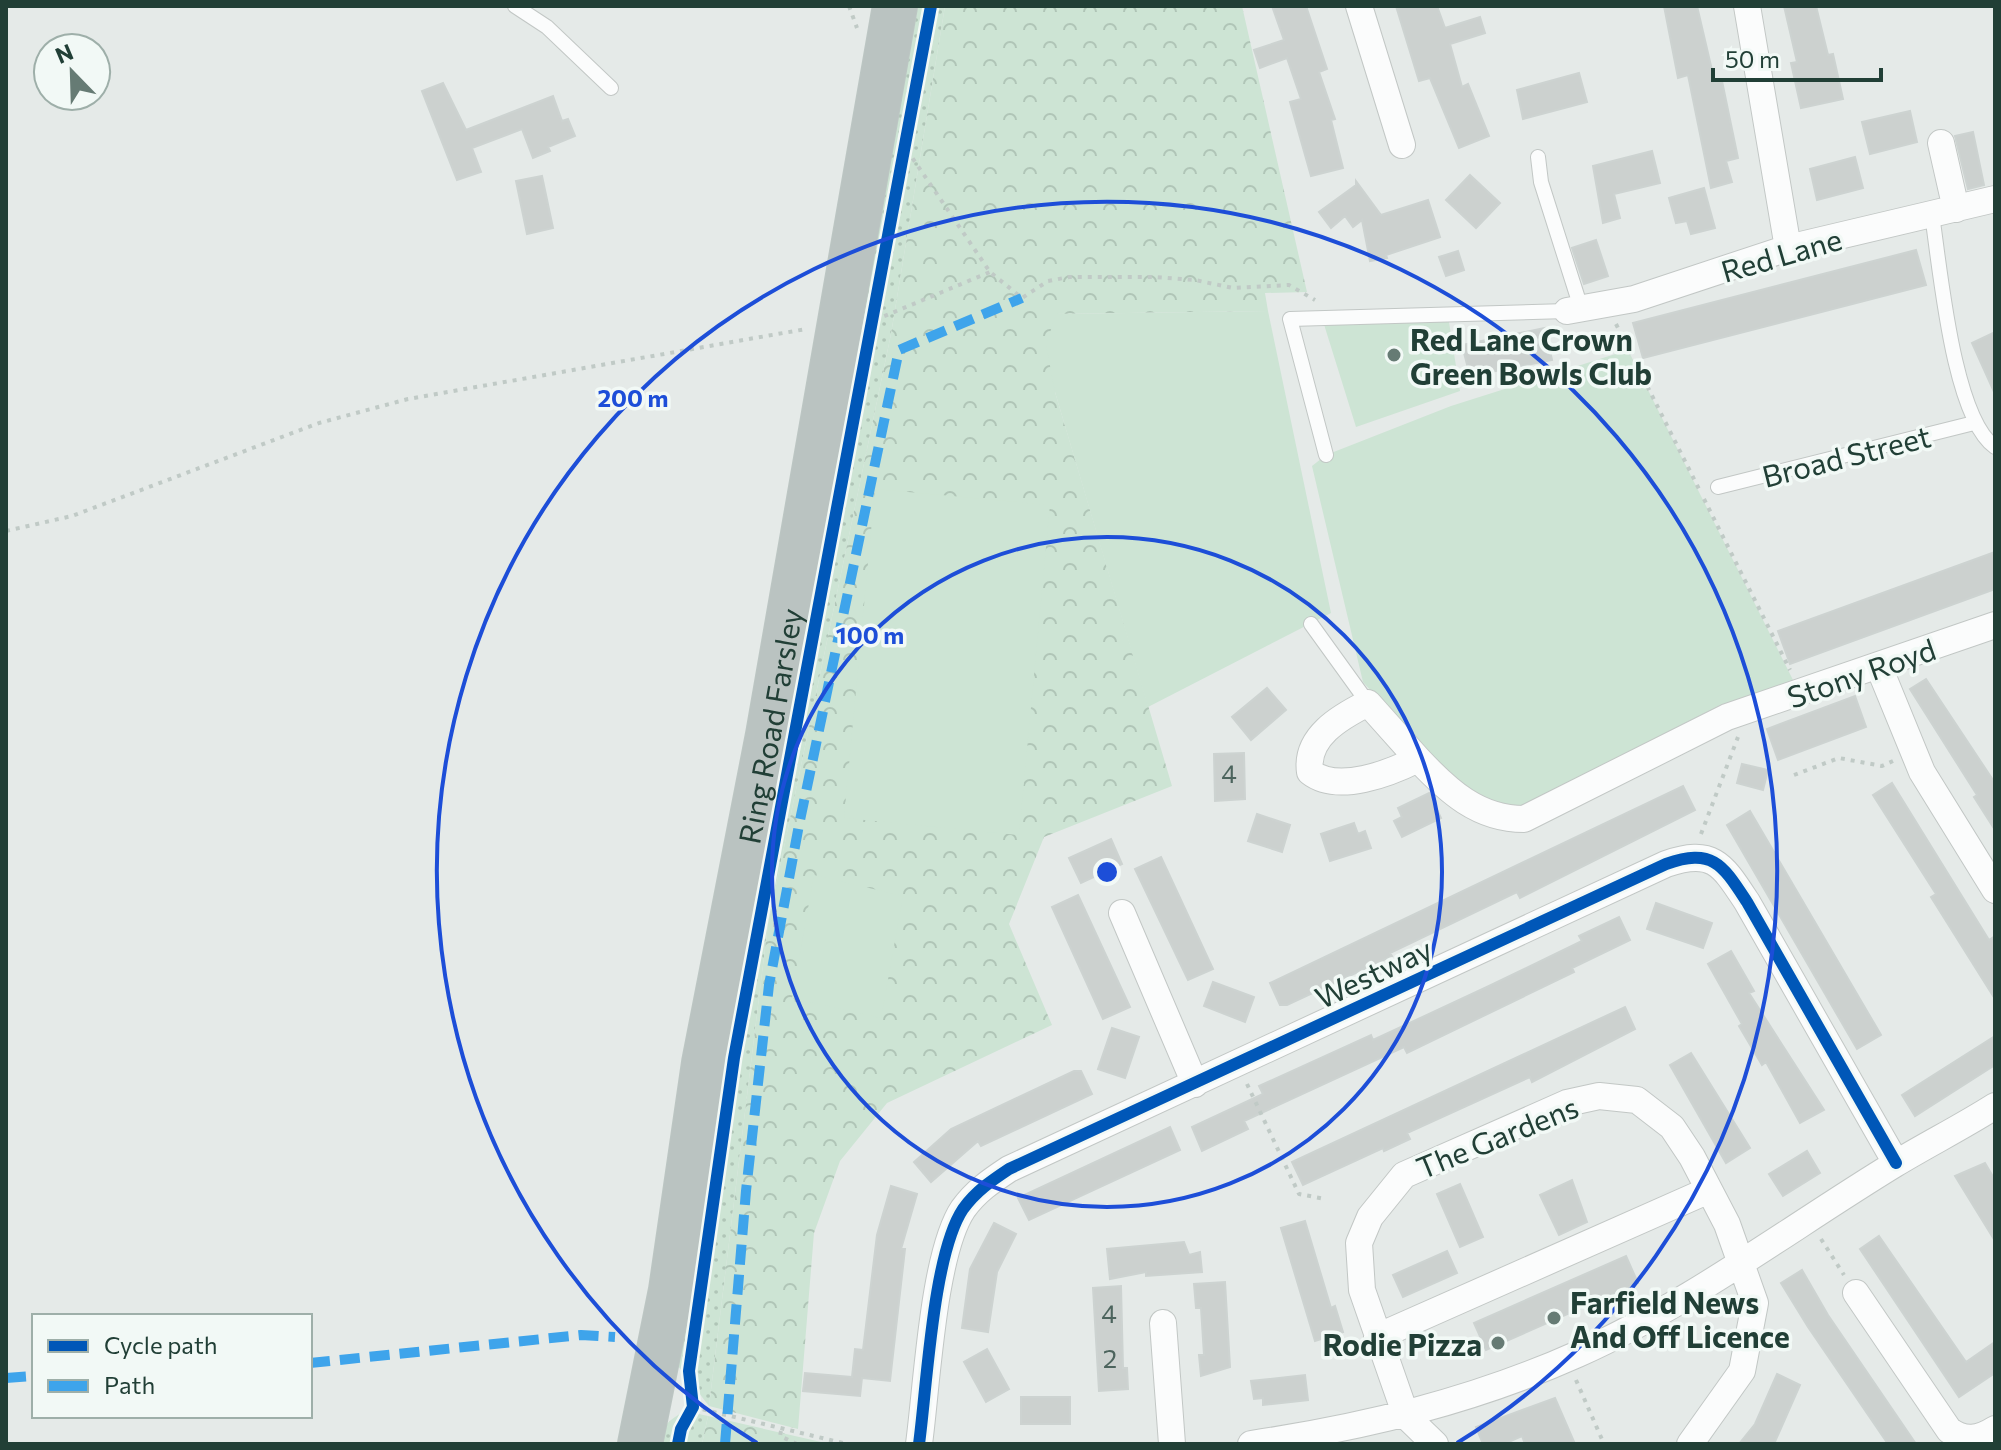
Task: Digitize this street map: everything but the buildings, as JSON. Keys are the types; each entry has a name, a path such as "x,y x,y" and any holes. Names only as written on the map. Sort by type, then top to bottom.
{"highway":[{"name":"Ring Road Farsley","path":"640,1444 671,1290 704,1063 768,735 895,6"}],"street":[{"path":"1359,6 1402,145"},
{"path":"1747,6 1788,248"},
{"path":"1941,143 1944,212"},
{"name":"Red Lane","path":"1574,309 1634,299 1788,248 1995,199"},
{"name":"Stony Royd","path":"1368,703 1446,788 1478,810 1503,819 1524,819 1738,714 1995,625"},
{"path":"1879,667 1922,772 1995,890"},
{"path":"1368,703 1340,719 1316,742 1309,753 1310,772 1330,782 1353,780 1418,759"},
{"path":"1693,855 1722,865 1747,902 1896,1163"},
{"name":"Westway","path":"919,1444 944,1254 962,1211 979,1189 1009,1169 1666,864 1693,855"},
{"path":"1122,913 1195,1084"},
{"name":"The Gardens","path":"1435,1444 1406,1416 1362,1290 1359,1243 1370,1217 1404,1175 1567,1103 1599,1096 1637,1100 1672,1127 1709,1190 1744,1262 1755,1303 1742,1371 1690,1444"},
{"path":"1251,1444 1406,1416 1567,1358 1744,1262 1896,1163 1993,1111"},
{"path":"1377,1337 1709,1190"},
{"path":"1856,1293 1949,1430 1959,1438 1973,1439 1995,1429"},
{"path":"1163,1323 1172,1444"}],"lane":[{"path":"515,6 547,27 611,88"},
{"path":"1326,455 1290,319 1574,309 1538,157"},
{"name":"Broad Street","path":"1944,212 1953,351 1974,423 1995,447"},
{"name":"Broad Street","path":"1718,487 1974,423"},
{"path":"1311,624 1368,703"}],"path":[{"path":"904,165 909,135"},
{"path":"907,150 990,272 1022,298 1048,281 1069,277 1156,277 1233,288 1289,285 1315,301 1331,301"},
{"path":"875,320 990,272"},
{"path":"871,336 877,305"},
{"path":"6,531 72,516 319,423 408,399 820,327"},
{"path":"1693,855 1738,714"},
{"path":"1794,775 1839,758 1882,766 1914,751"},
{"path":"755,941 761,911"},
{"path":"758,926 780,925"},
{"path":"1238,1064 1299,1194 1325,1199"},
{"path":"1809,1220 1856,1293"},
{"path":"1567,1358 1604,1444"},
{"path":"691,1407 781,1431 847,1444"},
{"path":"781,1431 780,1436 797,1444"}],"green space":[{"path":"918,6 945,6 891,334 768,924 709,1406 678,1366 698,1210"},
{"path":"945,6 1242,6 1307,292 1265,293 1268,311 1056,314 1055,392 1172,786 1044,837 1009,924 1052,1025 887,1103 840,1161 814,1233 798,1429 709,1406 768,924 891,334"},
{"path":"1268,311 1331,613 1148,707 1055,392 1046,345 1056,314"},
{"name":"Red Lane Crown Green Bowls Club","path":"1448,316 1460,391 1356,427 1322,318"},
{"path":"1628,350 1794,682 1720,705 1518,809 1458,788 1363,682 1312,466 1326,455 1451,406"},
{"path":"875,489 1050,505 1019,835 844,818"},
{"path":"814,875 903,896 881,1018 792,998"},
{"path":"685,1411 708,1416 702,1444 657,1444 666,1424"},
{"path":"708,1416 830,1444 702,1444"}],"marked path":[{"path":"725,1444 746,1191 769,985 799,825 899,350 1022,298"},
{"path":"312,1363 581,1335 615,1337"},
{"path":"6,1378 32,1376"}],"cycle path":[{"path":"678,1444 681,1429 693,1407 689,1371 734,1058 931,6"},
{"path":"919,1444 933,1321 945,1256 963,1209 990,1182 1009,1169 1682,859 1706,859 1715,863 1747,902 1896,1163"}],"place":[{"name":"Red Lane Crown Green Bowls Club","path":"1394,355"},
{"name":"Farfield News And Off Licence","path":"1554,1318"},
{"name":"Rodie Pizza","path":"1498,1343"}]}
